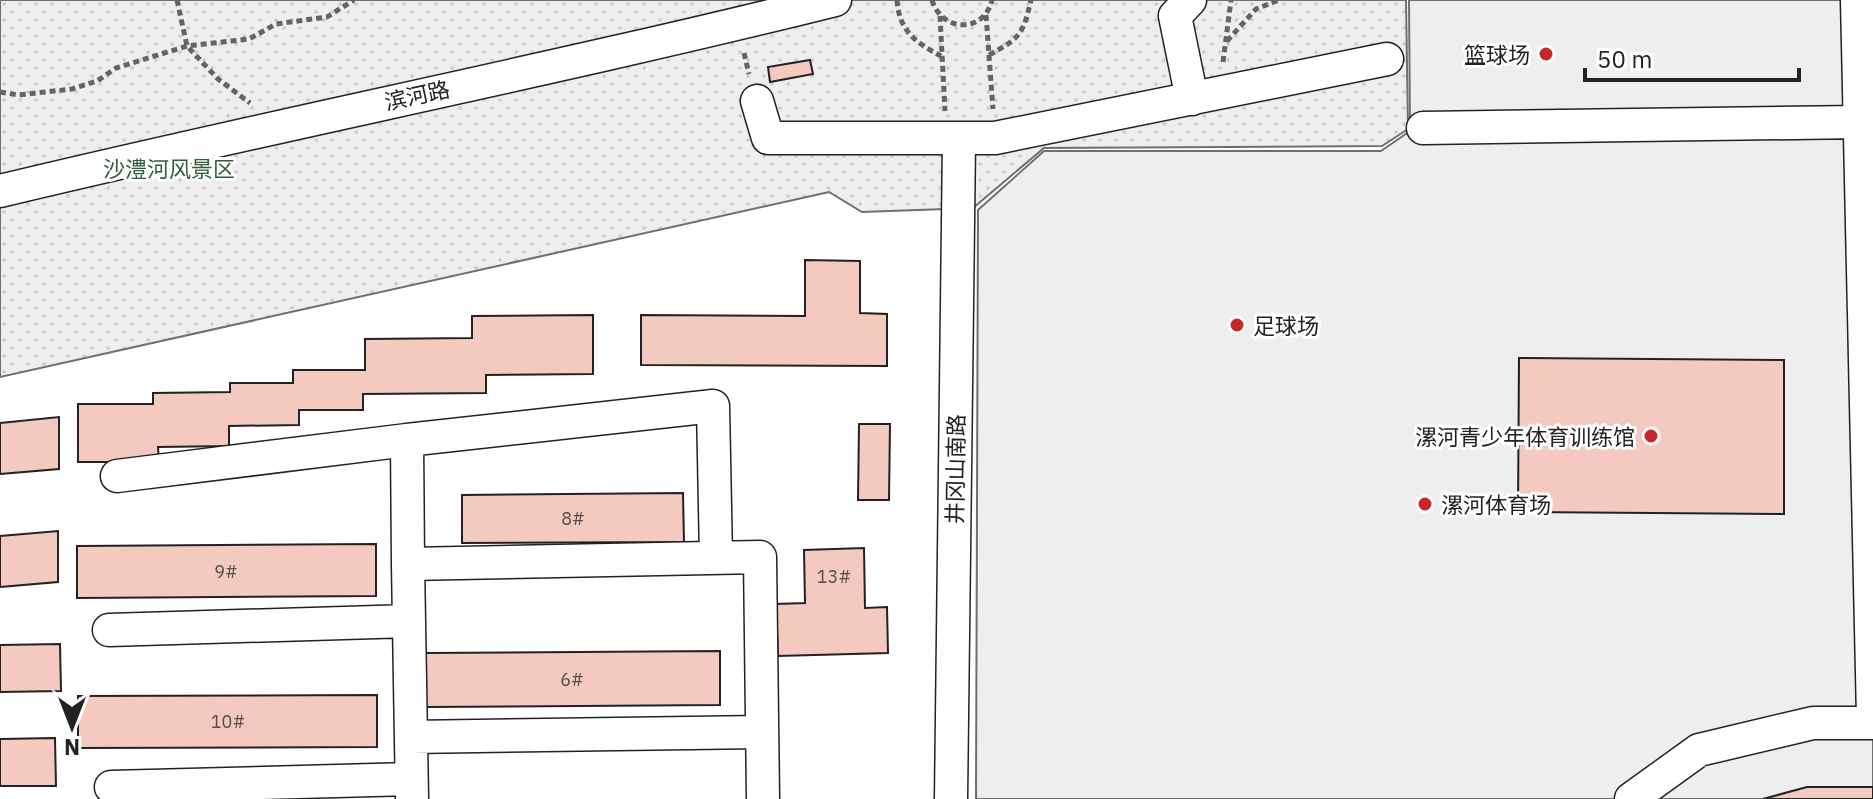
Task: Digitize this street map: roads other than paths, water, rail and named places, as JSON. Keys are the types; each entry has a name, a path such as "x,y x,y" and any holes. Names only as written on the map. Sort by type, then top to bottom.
{"street":[{"name":"滨河路","path":"0,191 835,0"},
{"path":"1190,0 1175,16 1205,96"},
{"path":"1631,799 1699,750 1813,723 1873,720 1857,0"},
{"path":"757,101 768,138 995,138 1387,59"},
{"path":"1423,128 1860,122"},
{"name":"井冈山南路","path":"951,799 953,140"},
{"path":"117,476 713,406 716,558"},
{"path":"111,787 412,789 407,440"},
{"path":"408,564 760,557 763,799"},
{"path":"109,630 409,621"},
{"path":"411,737 762,732"},
{"path":"1653,799 1707,761 1825,738 1873,738"}],"place":[{"name":"篮球场","path":"1546,54"},
{"name":"足球场","path":"1237,325"},
{"name":"漯河青少年体育训练馆","path":"1651,436"},
{"name":"漯河体育场","path":"1425,504"}],"park label":[{"name":"沙澧河风景区","path":"169,168"}]}
